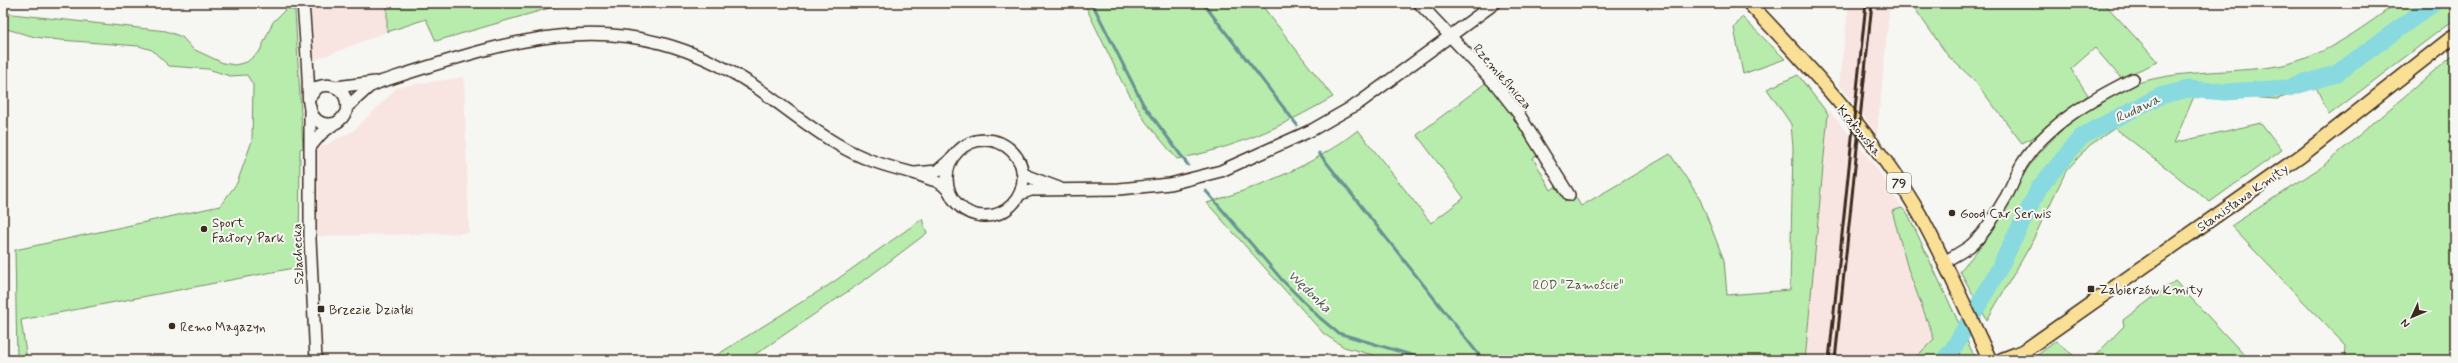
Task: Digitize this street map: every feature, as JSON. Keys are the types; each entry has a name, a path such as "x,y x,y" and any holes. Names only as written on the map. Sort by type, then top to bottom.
{"main road":[{"name":"Krakowska","path":"1749,3 1799,58 1877,151 1920,215 1990,360"},
{"name":"Stanisława Kmity","path":"2001,360 2022,356 2318,144 2455,35"}],"street":[{"name":"Szlachecka","path":"303,3 311,146 310,239 316,360"},
{"name":"Rzemieślnicza","path":"1419,3 1497,86 1518,113 1569,195"},
{"path":"347,107 370,87 380,82 500,44 594,31 626,33 660,40 696,53 752,85 838,145 879,164 914,173 943,185 961,209 981,216 1004,212 1020,194 1031,190 1119,189 1170,184 1221,171 1312,130 1359,103 1495,3"},
{"path":"307,64 317,77 344,93 347,107 344,116 321,134 311,146"},
{"path":"1944,262 1969,246 1977,238 2006,196 2022,163 2043,140 2067,117 2103,94 2133,79"},
{"path":"334,124 327,124 318,121 309,103 314,90 332,86 380,82"},
{"path":"914,173 937,171 968,144 990,140 1011,150 1022,171 1027,176 1061,189"},
{"path":"949,191 947,177 953,157"},
{"path":"1020,194 1022,171"}],"shaded area":[{"path":"310,3 387,3 387,32 312,61"},
{"path":"1849,3 1890,3 1877,134 1839,84"},
{"path":"464,77 469,233 317,236 317,149 353,131 398,87"},
{"path":"1829,110 1876,167 1902,208 1892,211 1908,269 1934,339 1913,360 1805,360"}],"green space":[{"path":"387,3 567,3 436,41 426,19 387,32"},
{"path":"1084,3 1260,3 1333,97 1258,135 1220,149 1177,159 1146,122 1122,82"},
{"path":"1911,3 2104,3 2158,62 2121,78 2095,48 2071,69 2088,95 2040,133 2022,143 1973,79 1948,56"},
{"path":"2397,3 2455,3 2455,19 2329,115 2316,87 2277,99 2195,94 2174,143 2261,123 2282,150 2210,202 2115,128 2090,145 2066,171 2030,246 1987,320 1960,271 1990,233 2020,180 2041,151 2057,134 2085,111 2104,98 2124,88 2144,81 2186,74 2271,67 2289,64 2338,43"},
{"name":"Sport Factory Park","path":"287,8 295,11 303,148 300,149 299,267 21,320 27,360 17,360 15,250 220,206 237,183 252,141 253,85 247,75 230,76 208,69 169,66 152,50 139,46 35,37 3,28 3,13 166,31 182,37 193,49 223,63 235,65 247,62 260,51 273,22"},
{"path":"1742,17 1785,59 1743,74 1734,28"},
{"path":"2455,53 2455,360 2345,360 2346,346 2231,226 2323,166"},
{"name":"ROD \"Zamoście\"","path":"1798,75 1828,114 1805,360 1391,360 1344,347 1324,334 1207,203 1286,174 1340,143 1358,130 1431,223 1464,198 1417,135 1487,82 1511,109 1538,154 1533,158 1551,190 1557,186 1573,193 1581,206 1670,154 1699,197 1724,260 1727,295 1790,290 1793,148 1791,124 1767,89"},
{"path":"1902,208 1908,214 1976,360 1913,360 1934,339 1908,269 1892,211"},
{"path":"922,219 927,233 866,279 747,360 709,360 832,283"},
{"path":"2175,281 2249,360 2091,360 2124,326 2123,320"},
{"path":"2056,341 2079,360 2031,360"}],"waterway":[{"name":"Wędonka","path":"1092,3 1143,104 1188,165"},
{"path":"1203,3 1297,125"},
{"name":"Rudawa","path":"1944,360 1953,349 1999,269 2039,188 2083,135 2160,96 2188,89 2225,92 2288,88 2336,74 2434,3"},
{"path":"1319,153 1483,360"},
{"name":"Wędonka","path":"1206,191 1283,281 1320,318 1338,333 1428,360"}],"railway":[{"path":"1829,360 1866,3"},
{"path":"1835,360 1872,3"}],"place":[{"name":"Good Car Serwis","path":"1952,213"},
{"name":"Sport Factory Park","path":"204,229"},
{"name":"Zabierzów Kmity","path":"2091,289"},
{"name":"Brzezie Działki","path":"321,309"},
{"name":"Remo Magazyn","path":"172,326"}]}
